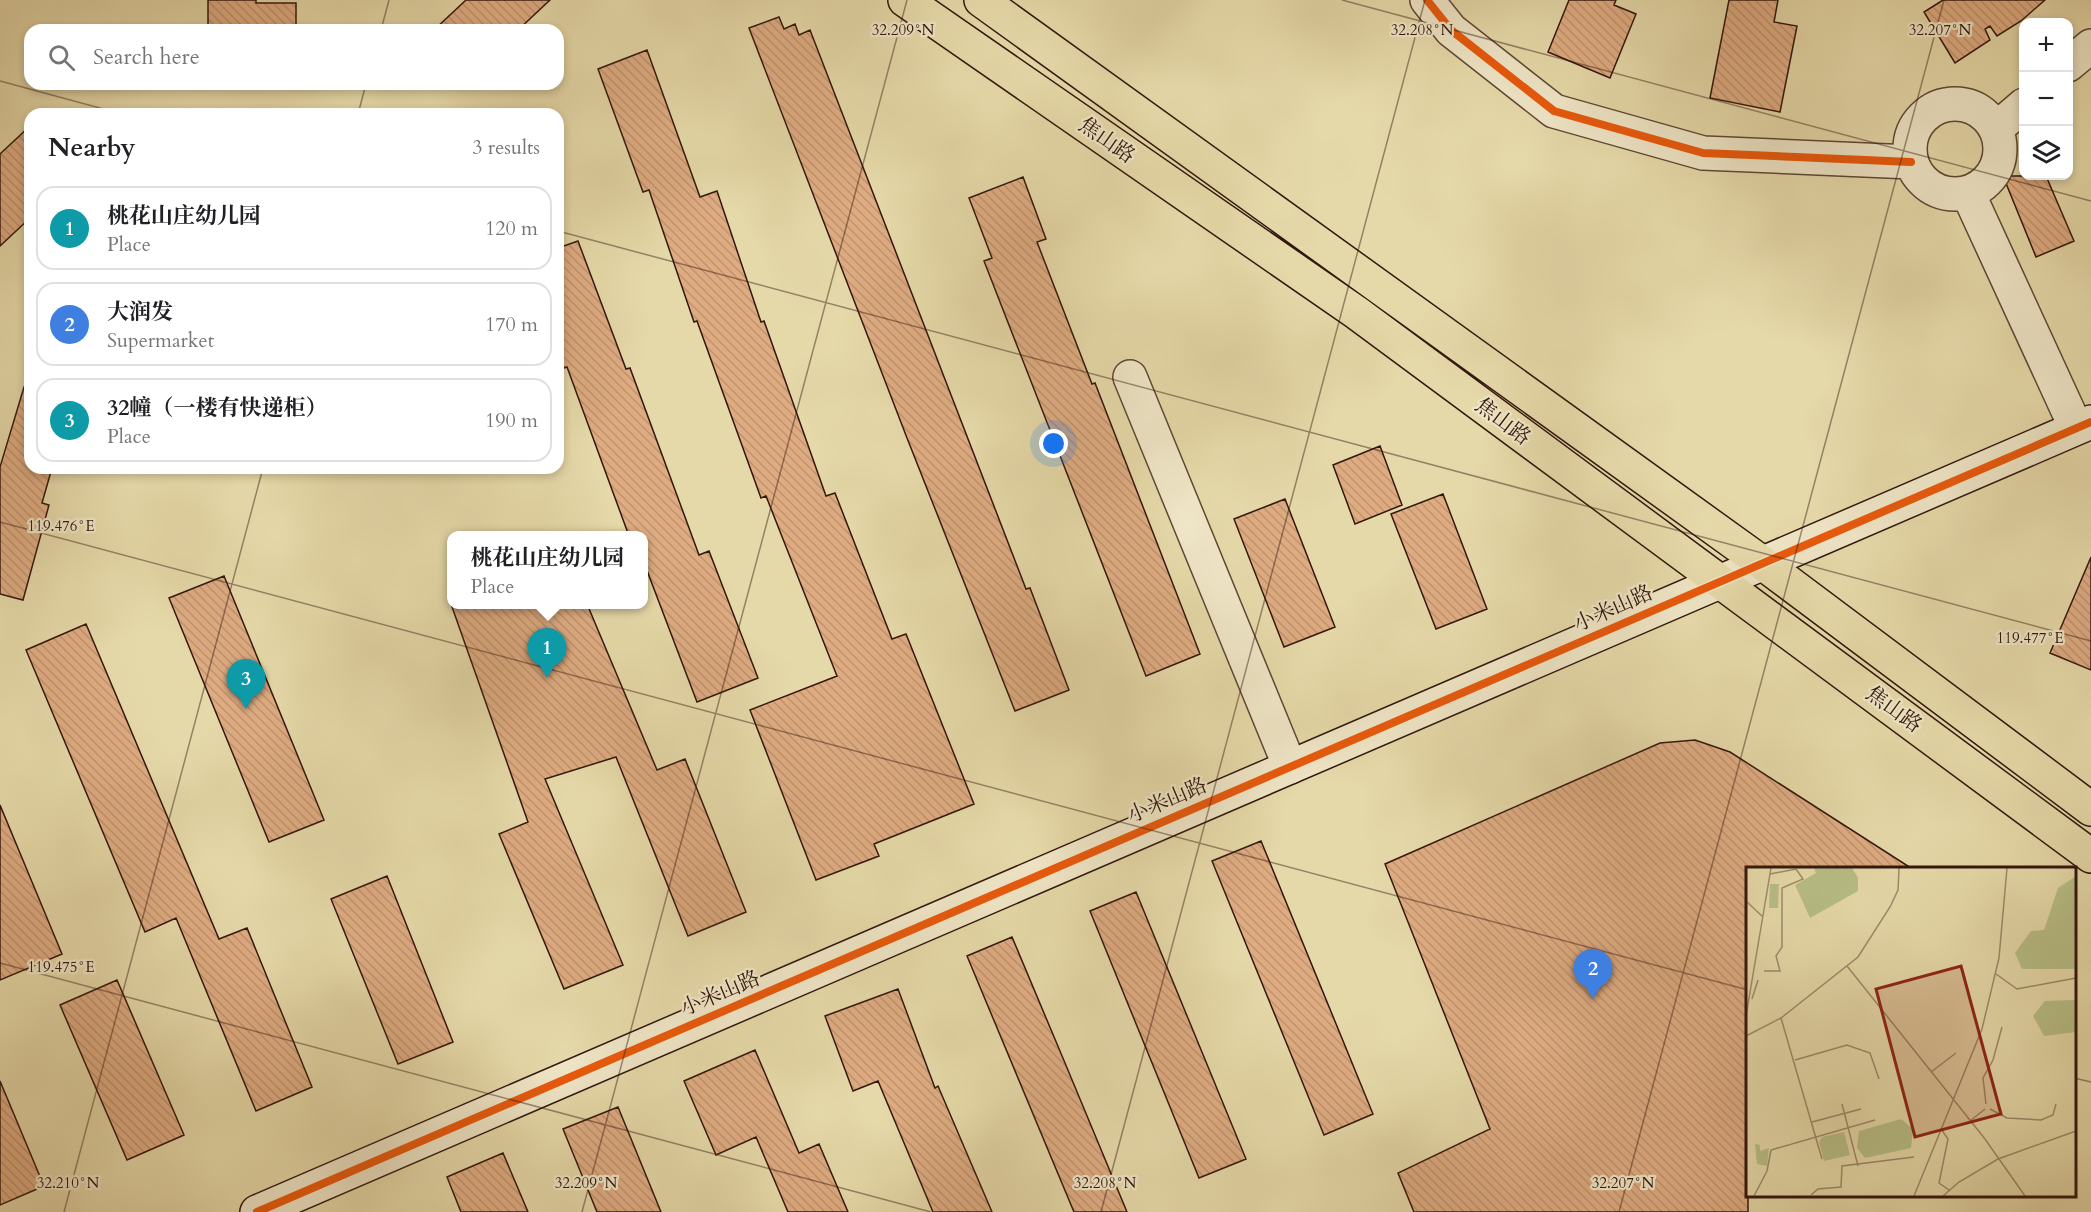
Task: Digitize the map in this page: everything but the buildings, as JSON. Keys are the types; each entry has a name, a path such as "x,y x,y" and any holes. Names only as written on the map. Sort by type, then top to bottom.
{"main road":[{"name":"焦山路","path":"905,0 1357,313 1719,581 2088,848"},
{"name":"焦山路","path":"981,0 1761,562 2091,809"}],"street":[{"path":"1427,0 1451,30 1554,111 1703,153 1911,162"},
{"path":"2073,61 2091,45"},
{"path":"1960,104 1975,108 1987,117 1996,129 2000,145 1999,160 1993,174 1982,186 1968,193 1954,195 1939,193 1927,186 1917,175 1911,162 1909,147 1912,132 1920,119 1932,110 1946,105 1960,104"},
{"path":"1996,129 2019,109"},
{"path":"1968,193 2084,425"},
{"path":"1130,376 1290,767"},
{"name":"小米山路","path":"257,1212 1761,562 2084,425"}],"cycle path":[{"path":"1427,0 1451,30 1554,111 1703,153 1911,162"},
{"path":"257,1212 2091,422"}],"place":[{"name":"桃花山庄幼儿园","path":"547,678"},
{"name":"32幢（一楼有快递柜）","path":"246,709"},
{"name":"大润发","path":"1593,999"}]}
